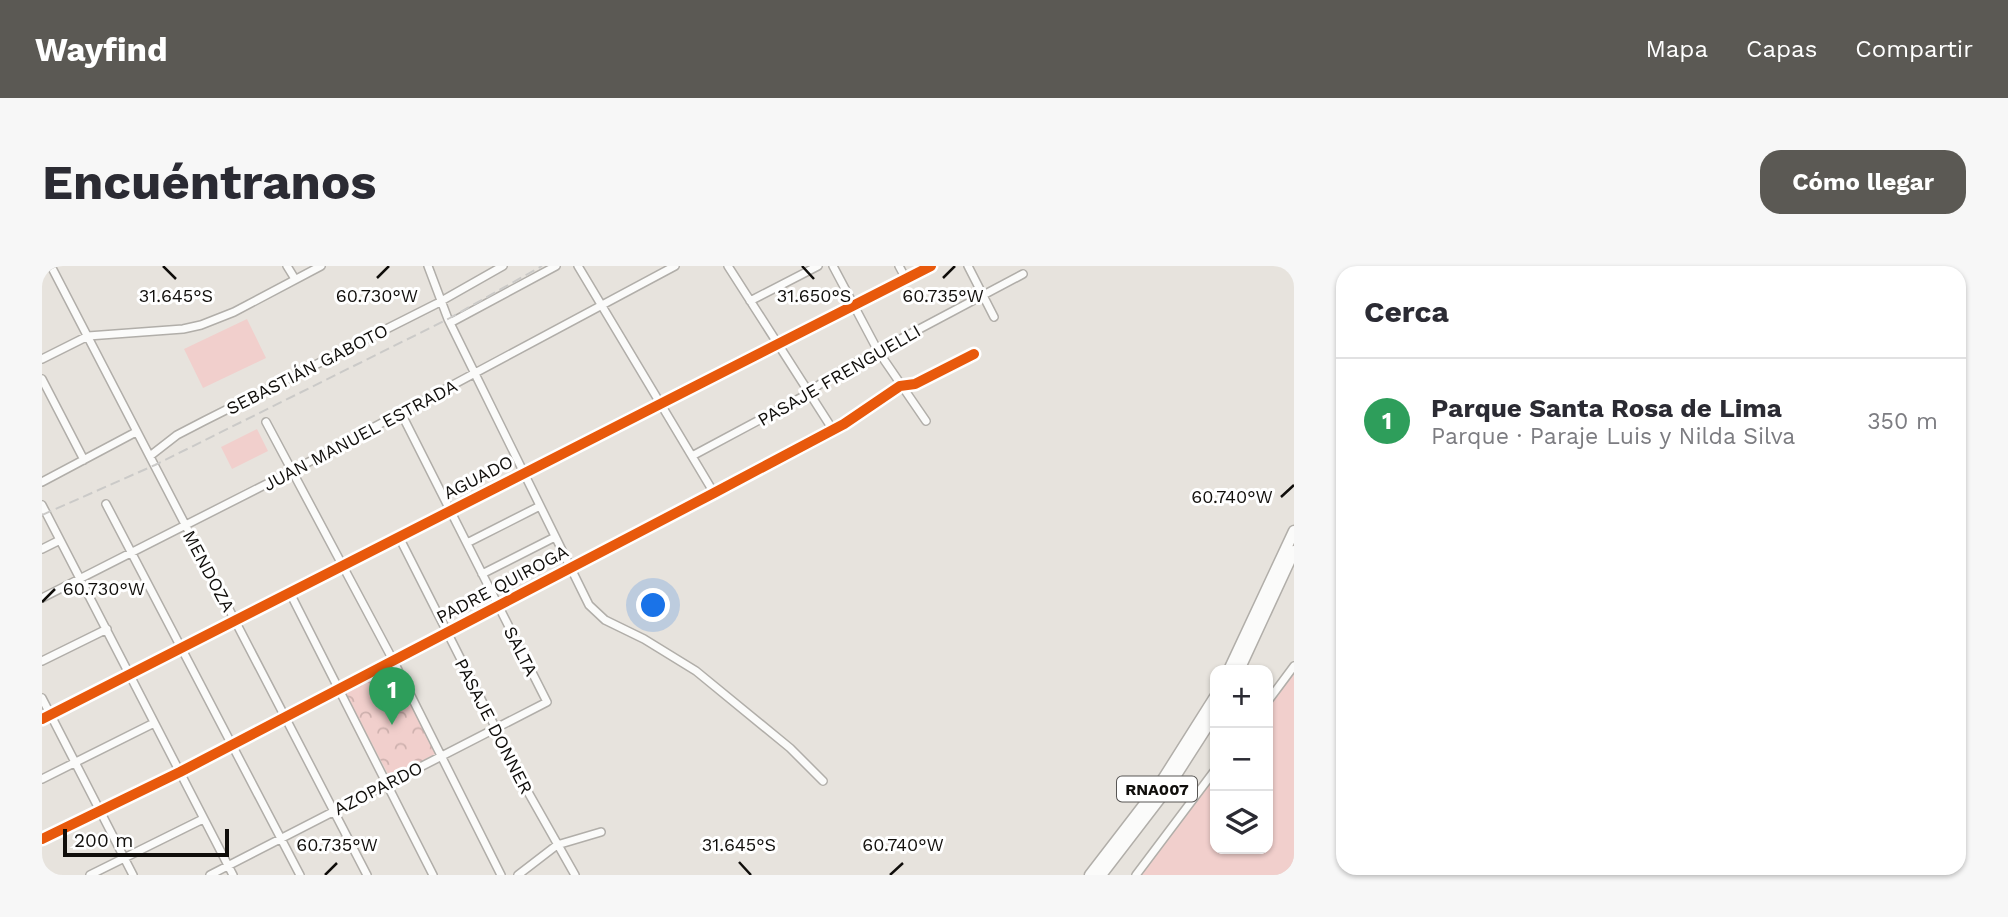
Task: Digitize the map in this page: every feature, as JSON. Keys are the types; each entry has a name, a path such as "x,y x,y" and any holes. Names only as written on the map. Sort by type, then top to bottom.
{"highway":[{"path":"1231,665 1294,531"},
{"path":"1241,665 1294,551"},
{"name":"RNA007","path":"1090,875 1160,784 1210,705"},
{"name":"RNA007","path":"1101,875 1167,789 1210,722"}],"street":[{"name":"MENDOZA","path":"51,266 367,875"},
{"path":"287,266 295,279"},
{"path":"42,359 88,336 183,329 201,325 234,312 320,266"},
{"path":"428,266 450,323 589,605 599,616 644,639 696,671 790,748 822,780"},
{"name":"SEBASTIÁN GABOTO","path":"150,456 177,435 442,300 503,266"},
{"path":"450,323 556,266"},
{"path":"578,266 715,493"},
{"name":"JUAN MANUEL ESTRADA","path":"42,598 292,471 675,266"},
{"path":"728,266 833,430"},
{"path":"750,301 818,266"},
{"path":"833,266 878,351 926,421"},
{"path":"899,266 906,279"},
{"name":"AGUADO","path":"42,719 931,266"},
{"path":"968,266 994,317"},
{"name":"PASAJE FRENGUELLI","path":"692,456 878,351 1023,274"},
{"name":"PADRE QUIROGA","path":"42,839 180,772 394,662 833,430 901,386 915,384 974,354"},
{"path":"42,379 84,460"},
{"name":"SALTA","path":"401,413 547,702"},
{"path":"265,422 394,662 501,875"},
{"path":"42,482 136,432"},
{"path":"106,504 300,875"},
{"path":"42,505 233,875"},
{"path":"467,543 540,506"},
{"name":"PASAJE DONNER","path":"399,537 528,792 575,875"},
{"path":"482,575 555,537"},
{"path":"42,549 60,540"},
{"path":"290,593 433,875"},
{"path":"42,661 107,629"},
{"path":"1273,694 1294,666"},
{"path":"42,698 133,875"},
{"name":"AZOPARDO","path":"209,875 547,702"},
{"path":"42,779 154,723"},
{"path":"1136,875 1210,778"},
{"path":"90,875 203,819"},
{"path":"519,875 557,845 601,832"}],"green space":[{"path":"247,319 266,358 203,388 184,349"},
{"path":"257,429 268,451 232,469 221,447"},
{"path":"391,667 437,753 390,778 344,691"},
{"path":"1294,669 1294,875 1137,875 1210,779 1210,854 1273,854 1273,696"}],"railway":[{"path":"42,515 155,465 448,319 542,266"}],"cycle path":[{"path":"42,719 931,266"},
{"path":"42,839 180,772 714,493 844,424 900,386 915,384 974,354"}],"place":[{"name":"Parque Santa Rosa de Lima","path":"392,725"}]}
